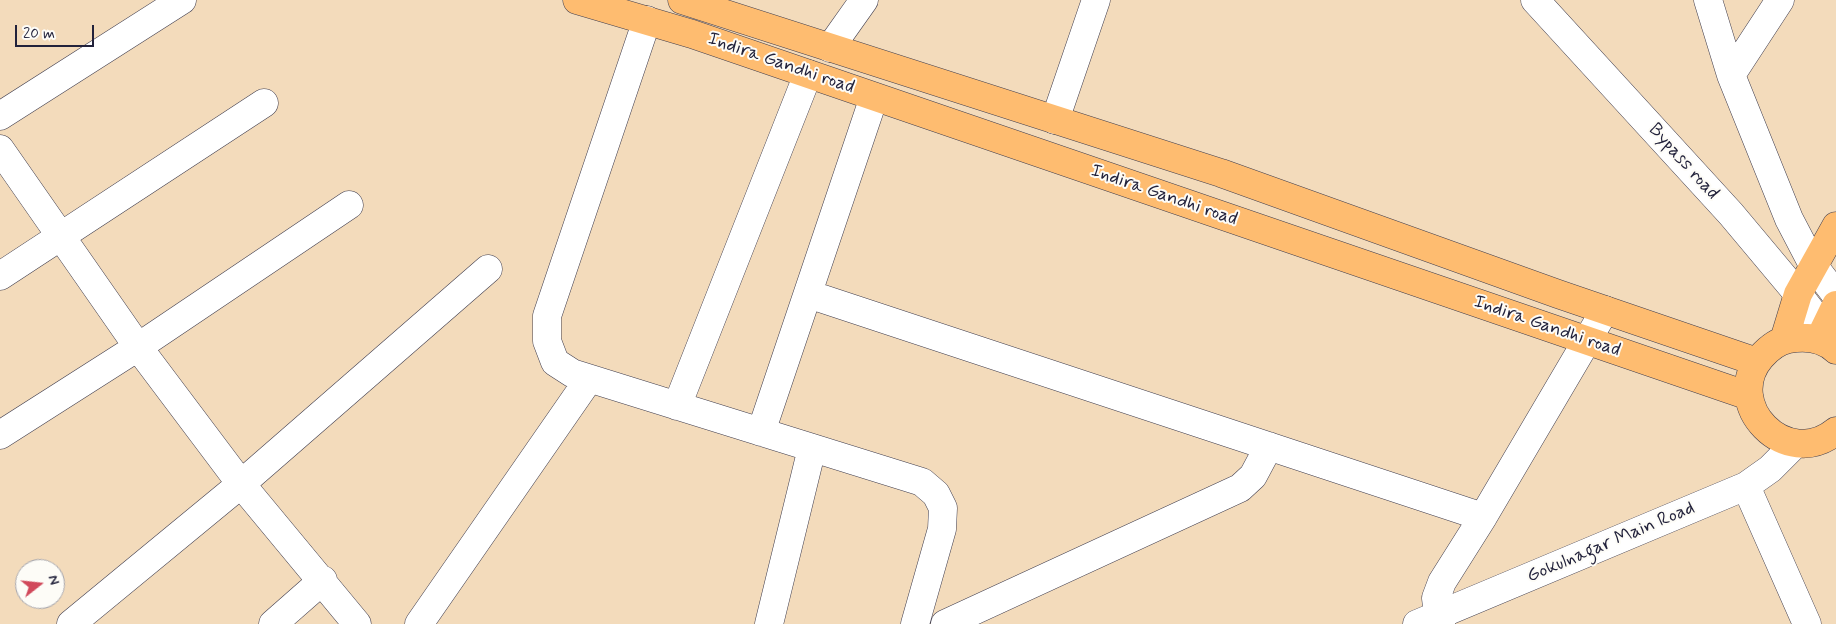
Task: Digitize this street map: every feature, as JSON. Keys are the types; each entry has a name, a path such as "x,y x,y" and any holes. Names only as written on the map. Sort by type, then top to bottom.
{"main road":[{"name":"Indira Gandhi road","path":"577,0 692,34 1749,396"},
{"name":"Indira Gandhi road","path":"682,0 1221,173 1605,310 1757,362"},
{"path":"1784,340 1798,294 1836,226"},
{"path":"1829,331 1784,340 1768,349 1757,362 1750,379 1749,396 1754,413 1764,428 1778,438 1795,444 1812,444 1833,440"}],"street":[{"path":"0,116 182,0"},
{"path":"830,48 864,0"},
{"path":"1055,120 1096,0"},
{"name":"Bypass road","path":"1535,0 1731,214 1829,331"},
{"path":"1708,0 1731,75 1789,219 1814,265 1836,295"},
{"path":"1731,75 1780,0"},
{"path":"647,20 547,316 547,341 555,362 572,373 922,482 936,494 943,508 942,529 915,624"},
{"path":"677,406 808,74"},
{"path":"761,432 874,97"},
{"path":"0,276 264,104"},
{"path":"0,149 138,347 241,484 357,624"},
{"path":"0,435 138,347 349,205"},
{"path":"70,624 241,484 488,269"},
{"path":"808,294 1483,517"},
{"path":"1432,621 1436,598 1442,582 1483,517 1605,310"},
{"path":"419,624 589,378"},
{"name":"Gokulnagar Main Road","path":"1432,621 1746,486 1770,469 1795,444"},
{"path":"945,624 1240,488 1253,476 1269,446"},
{"path":"769,624 812,448"},
{"path":"1746,486 1807,624"},
{"path":"273,624 322,580"}]}
